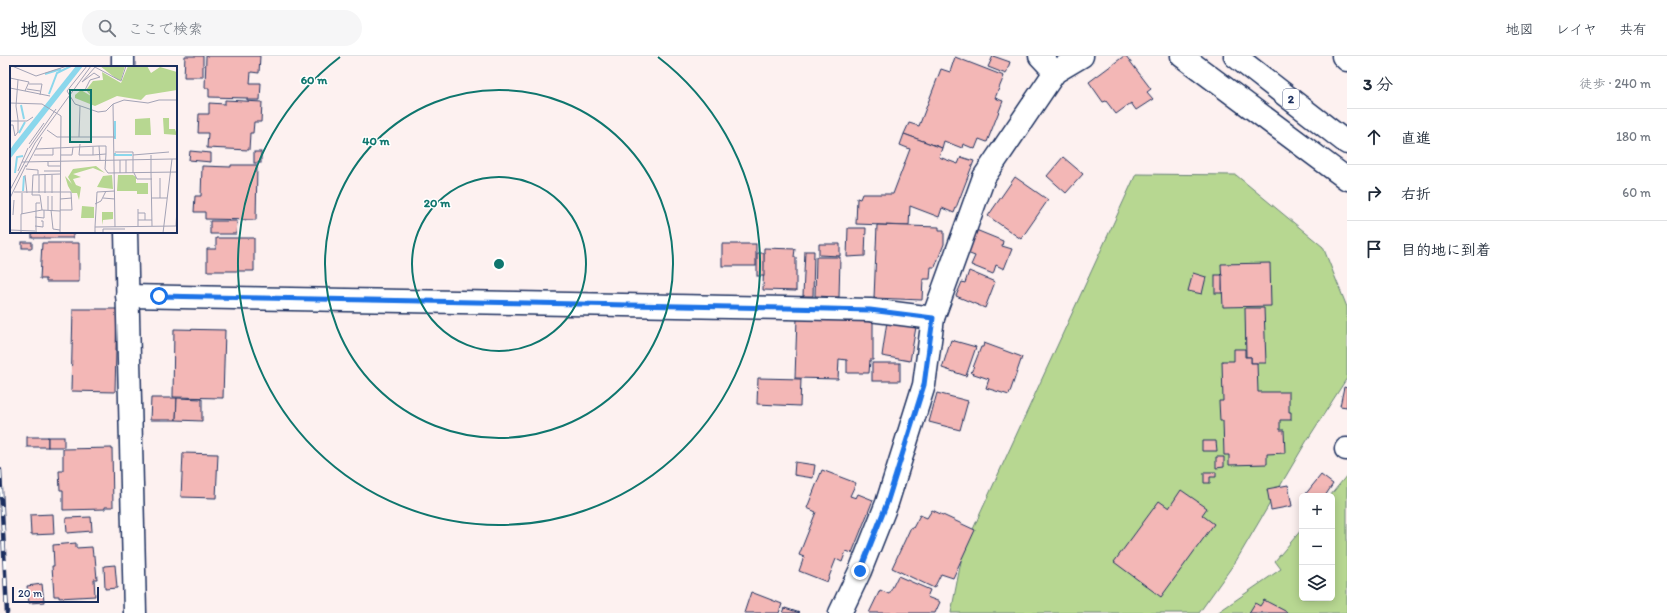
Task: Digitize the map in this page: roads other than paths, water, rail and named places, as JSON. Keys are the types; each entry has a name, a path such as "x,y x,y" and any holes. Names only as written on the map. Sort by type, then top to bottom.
{"main road":[{"path":"1040,56 1055,72"},
{"path":"840,613 860,571 887,503 924,385 933,318 984,177 1055,72 1082,56"},
{"name":"2","path":"1235,56 1347,143"},
{"path":"1343,56 1347,60"},
{"path":"1183,58 1347,179"},
{"path":"126,233 135,613"},
{"path":"127,296 870,310 933,318"}],"railway":[{"path":"0,470 7,613"}]}
